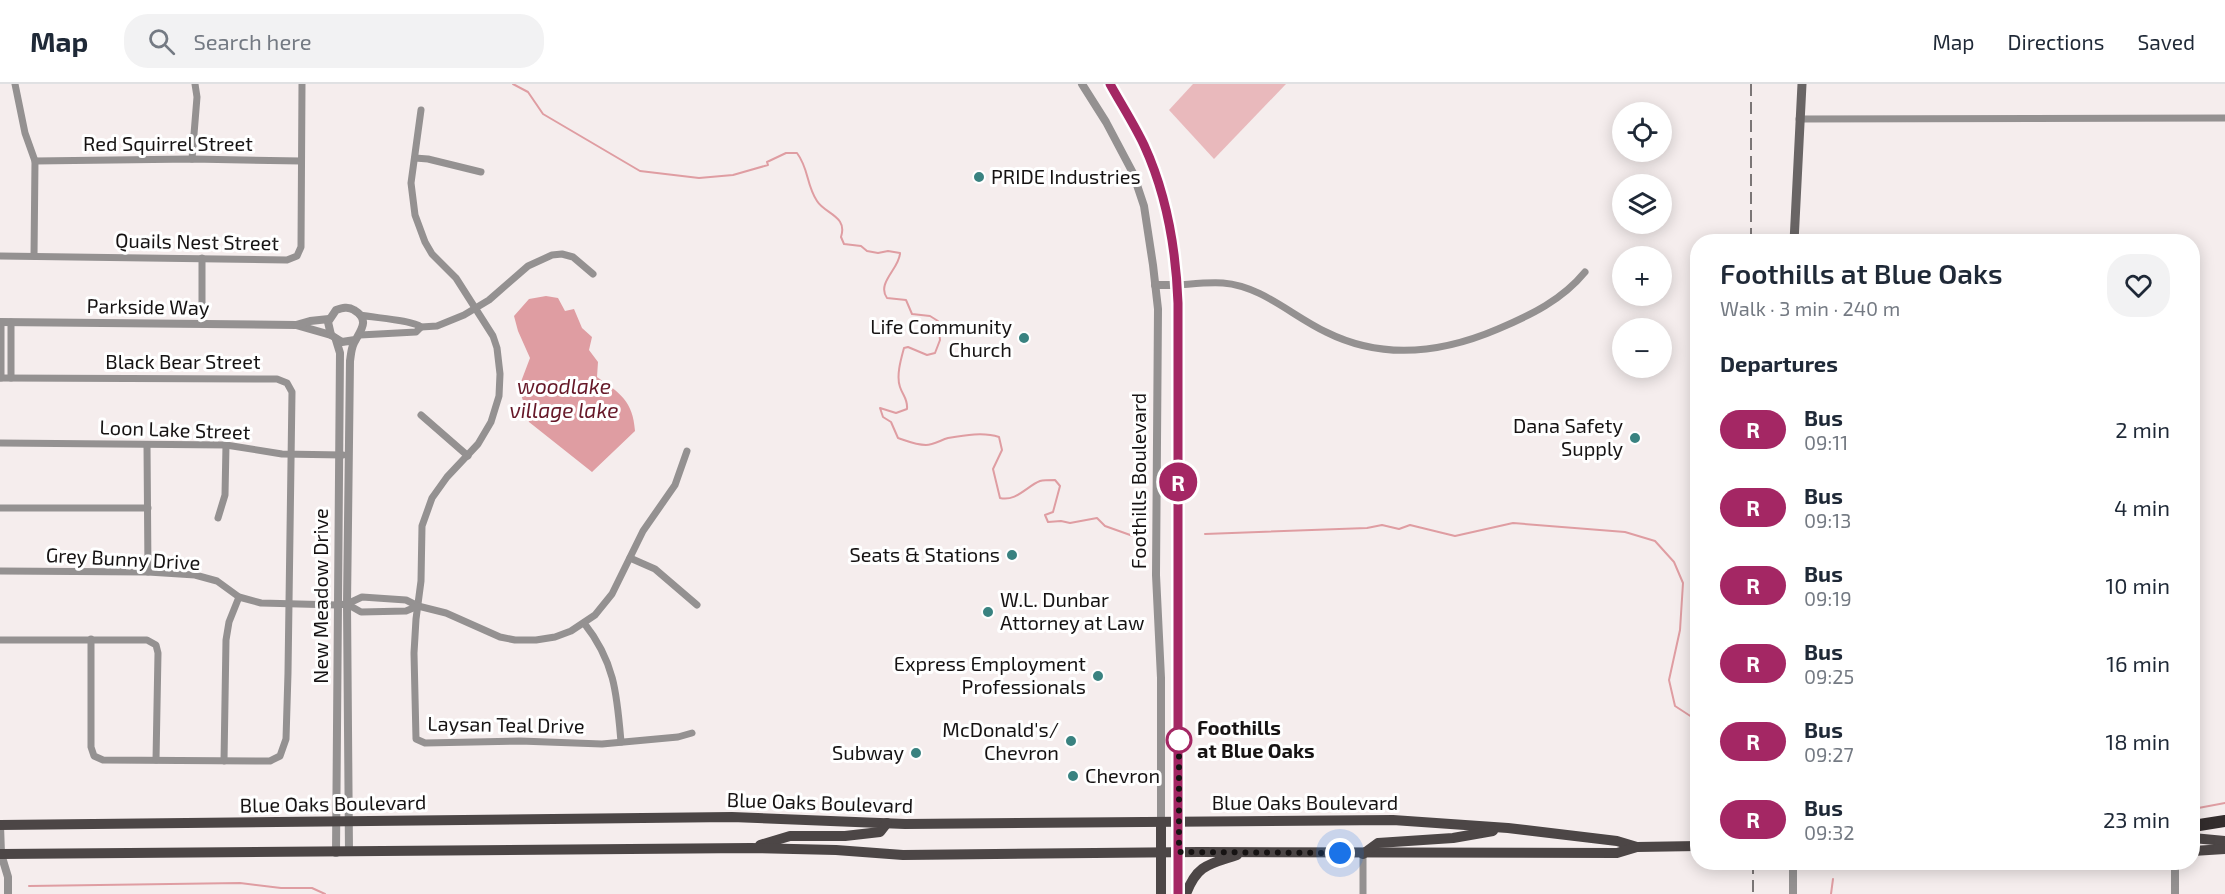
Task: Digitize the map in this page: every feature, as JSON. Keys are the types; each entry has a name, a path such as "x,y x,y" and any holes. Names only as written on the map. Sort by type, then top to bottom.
{"highway":[{"path":"2200,825 2225,821"}],"main road":[{"path":"1794,234 1802,84"},
{"name":"Blue Oaks Boulevard","path":"0,825 732,817 887,824 1393,820 1508,828 1617,841 1637,847"},
{"name":"Foothills Boulevard","path":"1178,894 1179,821"},
{"name":"Foothills Boulevard","path":"1161,822 1161,894"},
{"path":"751,848 790,836 845,836 880,832 887,824"},
{"path":"1363,854 1372,845 1378,843 1453,838 1508,828"},
{"path":"2200,839 2225,841"},
{"path":"2200,842 2209,840"},
{"name":"Blue Oaks Boulevard","path":"0,855 751,848 836,850 903,855 1161,852 1617,853 1637,847 1690,846"},
{"path":"2200,851 2225,849"},
{"path":"1186,894 1197,872 1207,865 1247,852"}],"street":[{"path":"15,84 25,133 36,161 34,256"},
{"path":"192,159 197,97 195,84"},
{"path":"301,161 302,84"},
{"name":"Foothills Boulevard","path":"1082,84 1106,122 1135,179 1144,206 1158,309 1156,575 1161,678 1161,822"},
{"name":"Foothills Boulevard","path":"1110,84 1137,130 1156,178 1172,236 1177,285 1179,821"},
{"path":"418,606 422,581 421,537 426,511 438,488 478,444 491,422 500,386 497,348 493,336 456,278 432,254 420,229 412,202 411,183 421,110"},
{"path":"1799,119 2225,118"},
{"path":"415,158 481,172"},
{"name":"Red Squirrel Street","path":"36,161 192,159 301,161"},
{"name":"Quails Nest Street","path":"0,256 287,260 297,256 301,247 301,161"},
{"path":"421,327 415,322 399,322 360,315 352,309 342,308 336,310 329,319 328,329 333,337 342,342 358,337 416,332 421,327 450,322 477,308 528,266 552,255 562,254 573,257 592,274"},
{"path":"202,258 202,324"},
{"path":"1155,285 1224,284 1242,288 1268,298 1340,339 1374,349 1421,351 1445,348 1480,337 1545,308 1568,290 1585,272"},
{"path":"358,337 363,329 360,315"},
{"name":"Parkside Way","path":"4,322 296,325 329,319"},
{"path":"1,378 4,322"},
{"path":"4,322 11,378"},
{"path":"399,322 399,332"},
{"name":"Parkside Way","path":"296,325 333,337"},
{"name":"New Meadow Drive","path":"333,337 340,353 344,455"},
{"name":"New Meadow Drive","path":"336,853 344,455 350,361 358,337"},
{"name":"Black Bear Street","path":"1,378 277,379 287,383 292,392 286,739 280,756 270,761 224,761"},
{"path":"421,414 468,456"},
{"name":"Loon Lake Street","path":"0,443 226,445 291,454 344,455"},
{"path":"147,445 148,572"},
{"path":"218,518 225,495 226,445"},
{"path":"342,604 362,597 406,600 494,635 515,640 555,637 584,623 612,594 652,516 675,484 687,451"},
{"path":"0,508 148,508"},
{"path":"630,558 655,569 697,605"},
{"name":"Grey Bunny Drive","path":"0,572 148,572 195,575 218,581 239,597 261,603 342,604"},
{"path":"91,639 91,747 94,756 103,760 224,761 226,640 229,622 239,597"},
{"path":"387,598 387,611"},
{"path":"342,604 362,612 406,611 418,606"},
{"name":"New Meadow Drive","path":"342,604 350,821 349,852"},
{"name":"Laysan Teal Drive","path":"418,606 414,653 416,739 424,743 509,741 602,744 621,742"},
{"path":"584,623 604,653 615,683 621,742 678,737 692,733"},
{"path":"0,640 147,640 156,645 158,653 156,760"},
{"path":"0,825 0,855 8,877 8,894"},
{"path":"1363,854 1363,894"},
{"path":"1793,870 1793,894"},
{"path":"2175,870 2175,894"}],"shaded area":[{"path":"1193,84 1286,84 1214,159 1169,110"}],"water":[{"name":"woodlake village lake","path":"546,296 558,298 565,311 574,309 582,328 592,337 589,350 598,362 597,377 624,399 634,421 635,431 592,472 529,422 519,387 530,358 514,316 529,299"}],"waterway":[{"path":"513,84 528,92 543,114 640,171 699,178 733,175 768,165 767,162 786,153 797,153 804,165 817,201 839,220 844,244 861,246 867,251 878,253 888,251 900,253 884,287 887,298 906,300 912,314 930,316 938,321 940,340 935,353 927,355 908,347 904,348 899,378 907,409 896,413 880,408 883,417 891,422 898,438 926,445 968,435 999,437 1002,450 993,469 1000,498 1016,496 1040,481 1055,480 1060,486 1053,512 1045,515 1048,522 1070,523 1097,518 1105,526 1133,536"},
{"path":"1205,534 1367,528 1382,525 1399,529 1410,525 1455,536 1513,523 1625,532 1655,541 1674,562 1683,583 1680,630 1669,680 1675,706 1690,716"},
{"path":"2200,808 2225,803"},
{"path":"1831,894 1833,879"},
{"path":"29,886 240,883 281,888 312,888 325,894"}],"railway":[{"path":"1751,84 1751,234"},
{"path":"1753,870 1753,894"}],"bus line":[{"name":"R","path":"1110,84 1145,148 1165,205 1176,261 1178,303 1178,894"}],"place":[{"name":"PRIDE Industries","path":"979,177"},
{"name":"Life Community Church","path":"1024,338"},
{"name":"Dana Safety Supply","path":"1635,438"},
{"name":"Seats & Stations","path":"1012,555"},
{"name":"W.L. Dunbar Attorney at Law","path":"988,612"},
{"name":"Express Employment Professionals","path":"1098,676"},
{"name":"Foothills at Blue Oaks","path":"1179,740"},
{"name":"McDonald's/ Chevron","path":"1071,741"},
{"name":"Subway","path":"916,753"},
{"name":"Chevron","path":"1073,776"}],"route":[{"path":"1179,740 1179,732 1179,852 1340,853"}]}
